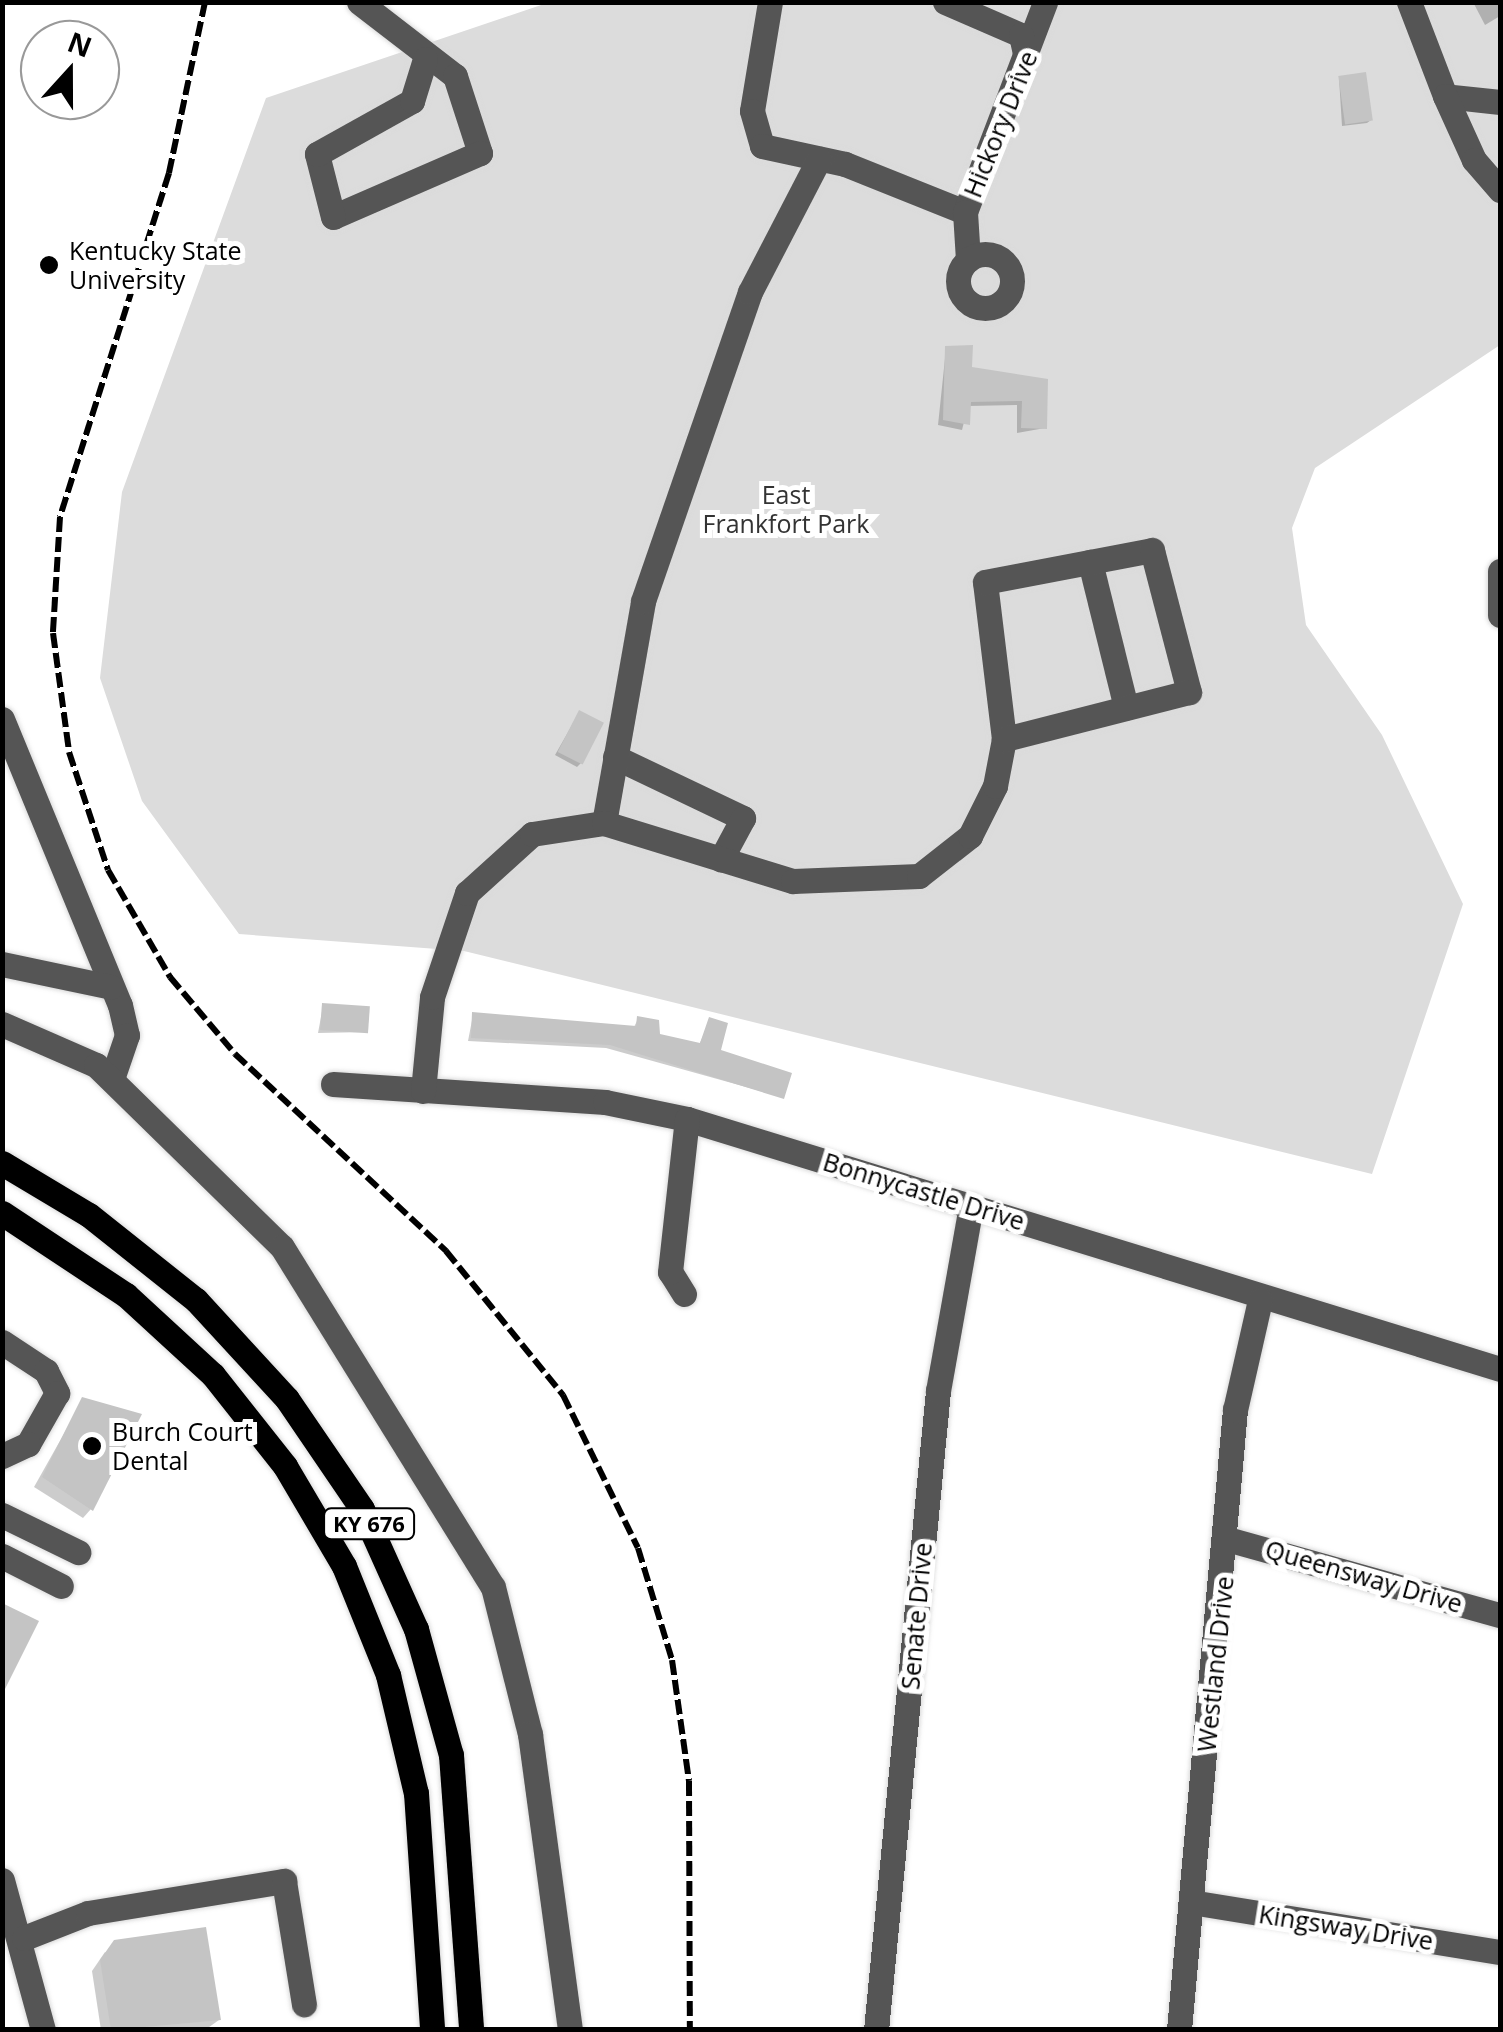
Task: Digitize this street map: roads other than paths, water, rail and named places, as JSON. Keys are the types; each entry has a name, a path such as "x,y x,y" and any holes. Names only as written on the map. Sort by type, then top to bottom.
{"main road":[{"name":"KY 676","path":"2,1163 89,1215 196,1300 287,1399 362,1509 416,1629 452,1755 471,2030"},
{"name":"KY 676","path":"2,1213 126,1295 213,1375 285,1466 344,1566 388,1675 416,1793 432,2030"}],"street":[{"path":"359,2 425,59 455,76 480,153 332,217 317,154 412,101 425,59"},
{"path":"604,823 643,601 750,292 818,158 771,152 752,125 770,2"},
{"path":"946,2 1021,34 1026,58"},
{"name":"Hickory Drive","path":"818,158 964,212 1045,2"},
{"path":"1409,2 1474,160 1500,190"},
{"path":"1446,96 1500,102"},
{"path":"964,212 968,260"},
{"path":"423,1092 432,996 467,893 532,834 604,823 721,859 841,886 919,876 987,811 1004,739 985,582 1152,550 1189,692 1004,739"},
{"path":"1090,562 1126,708"},
{"path":"1498,576 1500,614"},
{"path":"2,720 111,986 127,1035 112,1079"},
{"path":"616,757 742,818 721,859"},
{"path":"2,964 111,986"},
{"path":"2,1024 112,1079 282,1247 493,1587 530,1734 570,2030"},
{"name":"Bonnycastle Drive","path":"333,1084 605,1102 687,1119 972,1205 1260,1300 1500,1369"},
{"path":"684,1294 670,1272 687,1119"},
{"name":"Senate Drive","path":"876,2030 938,1391 972,1205"},
{"name":"Westland Drive","path":"1179,2030 1227,1539 1235,1410 1260,1300"},
{"path":"2,1342 56,1384 28,1444 2,1456"},
{"path":"2,1514 78,1552"},
{"name":"Queensway Drive","path":"1227,1539 1500,1615"},
{"path":"2,1556 61,1586"},
{"path":"2,1880 24,1938 43,2030"},
{"path":"24,1938 88,1913 284,1881 304,2004"},
{"name":"Kingsway Drive","path":"1191,1902 1500,1952"}],"railway":[{"path":"205,2 169,173 60,517 53,633 69,752 108,870 170,977 235,1054 446,1251 563,1395 638,1548 672,1660 689,1781 690,2030"}],"place":[{"name":"Kentucky State University","path":"49,265"},
{"name":"Burch Court Dental","path":"92,1446"}],"park label":[{"name":"East Frankfort Park","path":"786,510"}]}
